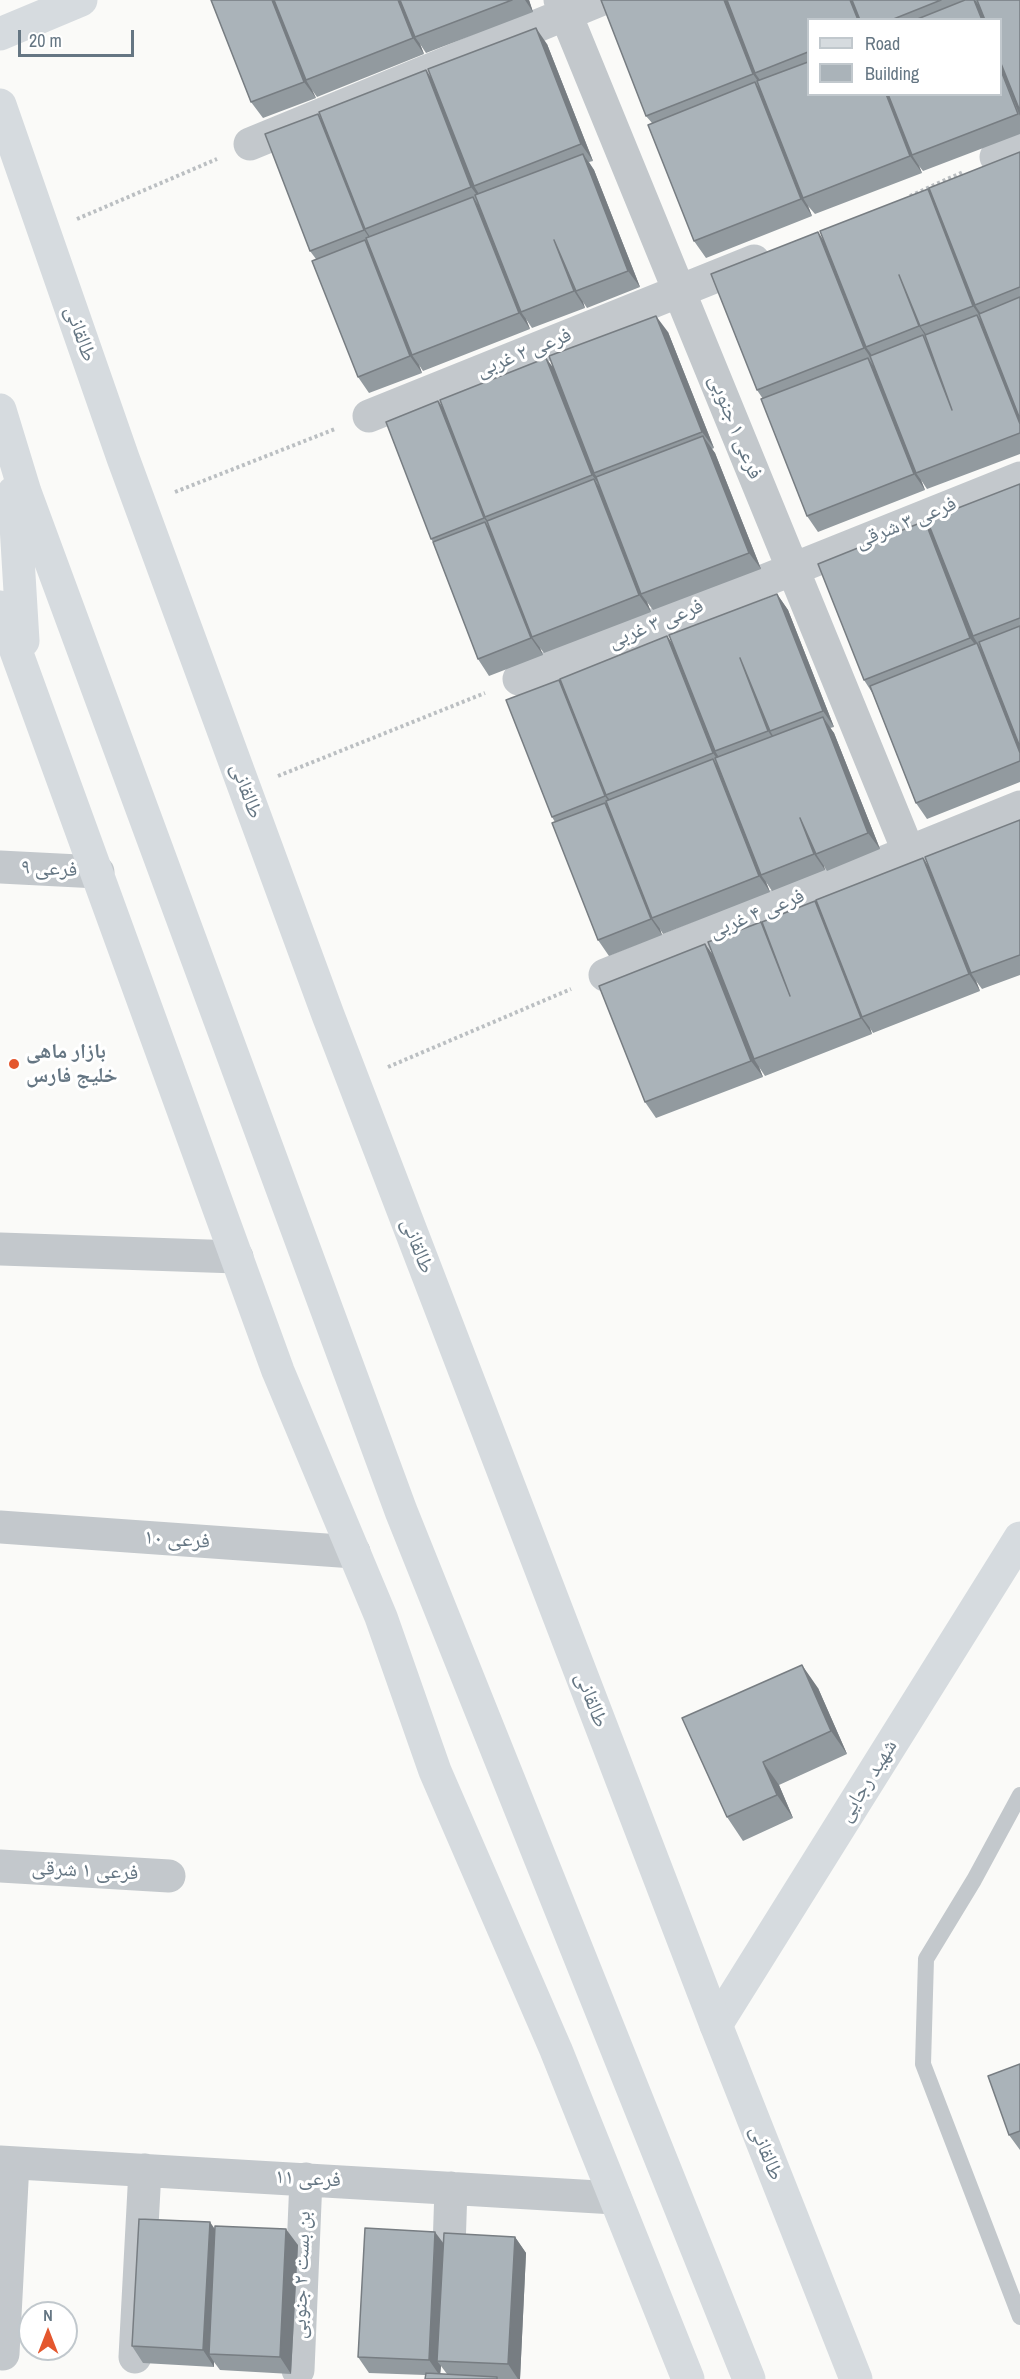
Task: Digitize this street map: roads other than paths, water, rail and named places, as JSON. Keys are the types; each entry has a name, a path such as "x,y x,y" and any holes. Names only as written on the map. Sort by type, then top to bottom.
{"main road":[{"path":"0,34 81,0"},
{"name":"طالقانی","path":"0,105 140,505 354,1081 716,2025 856,2379"},
{"path":"0,410 25,492 401,1511 749,2379"},
{"path":"11,445 25,674"},
{"path":"0,607 278,1371 381,1617 435,1771 556,2050 688,2379"},
{"name":"شهید رجایی","path":"716,2025 1020,1538"}],"street":[{"path":"250,144 563,7 600,0"},
{"name":"فرعی ۱ جنوبی","path":"563,7 909,853"},
{"name":"فرعی ۲ غربی","path":"369,416 786,248"},
{"name":"فرعی ۳ شرقی","path":"793,569 1020,478"},
{"name":"فرعی ۳ غربی","path":"519,680 793,569"},
{"name":"فرعی ۴ غربی","path":"605,975 1020,807"},
{"name":"فرعی ۹","path":"0,867 98,872"},
{"path":"0,1249 237,1257"},
{"name":"فرعی ۱۰","path":"0,1527 354,1552"},
{"name":"فرعی ۱ شرقی","path":"0,1866 169,1876"},
{"path":"3,2354 6,2163"},
{"name":"فرعی ۱۱","path":"6,2163 615,2198"},
{"path":"135,2357 145,2170"},
{"name":"بن بست ۲ جنوبی","path":"298,2370 306,2179"},
{"path":"447,2306 451,2188"}],"lane":[{"path":"1018,1802 926,1959 923,2064 1020,2317"}],"place":[{"name":"بازار ماهی خلیج فارس","path":"14,1064"}]}
